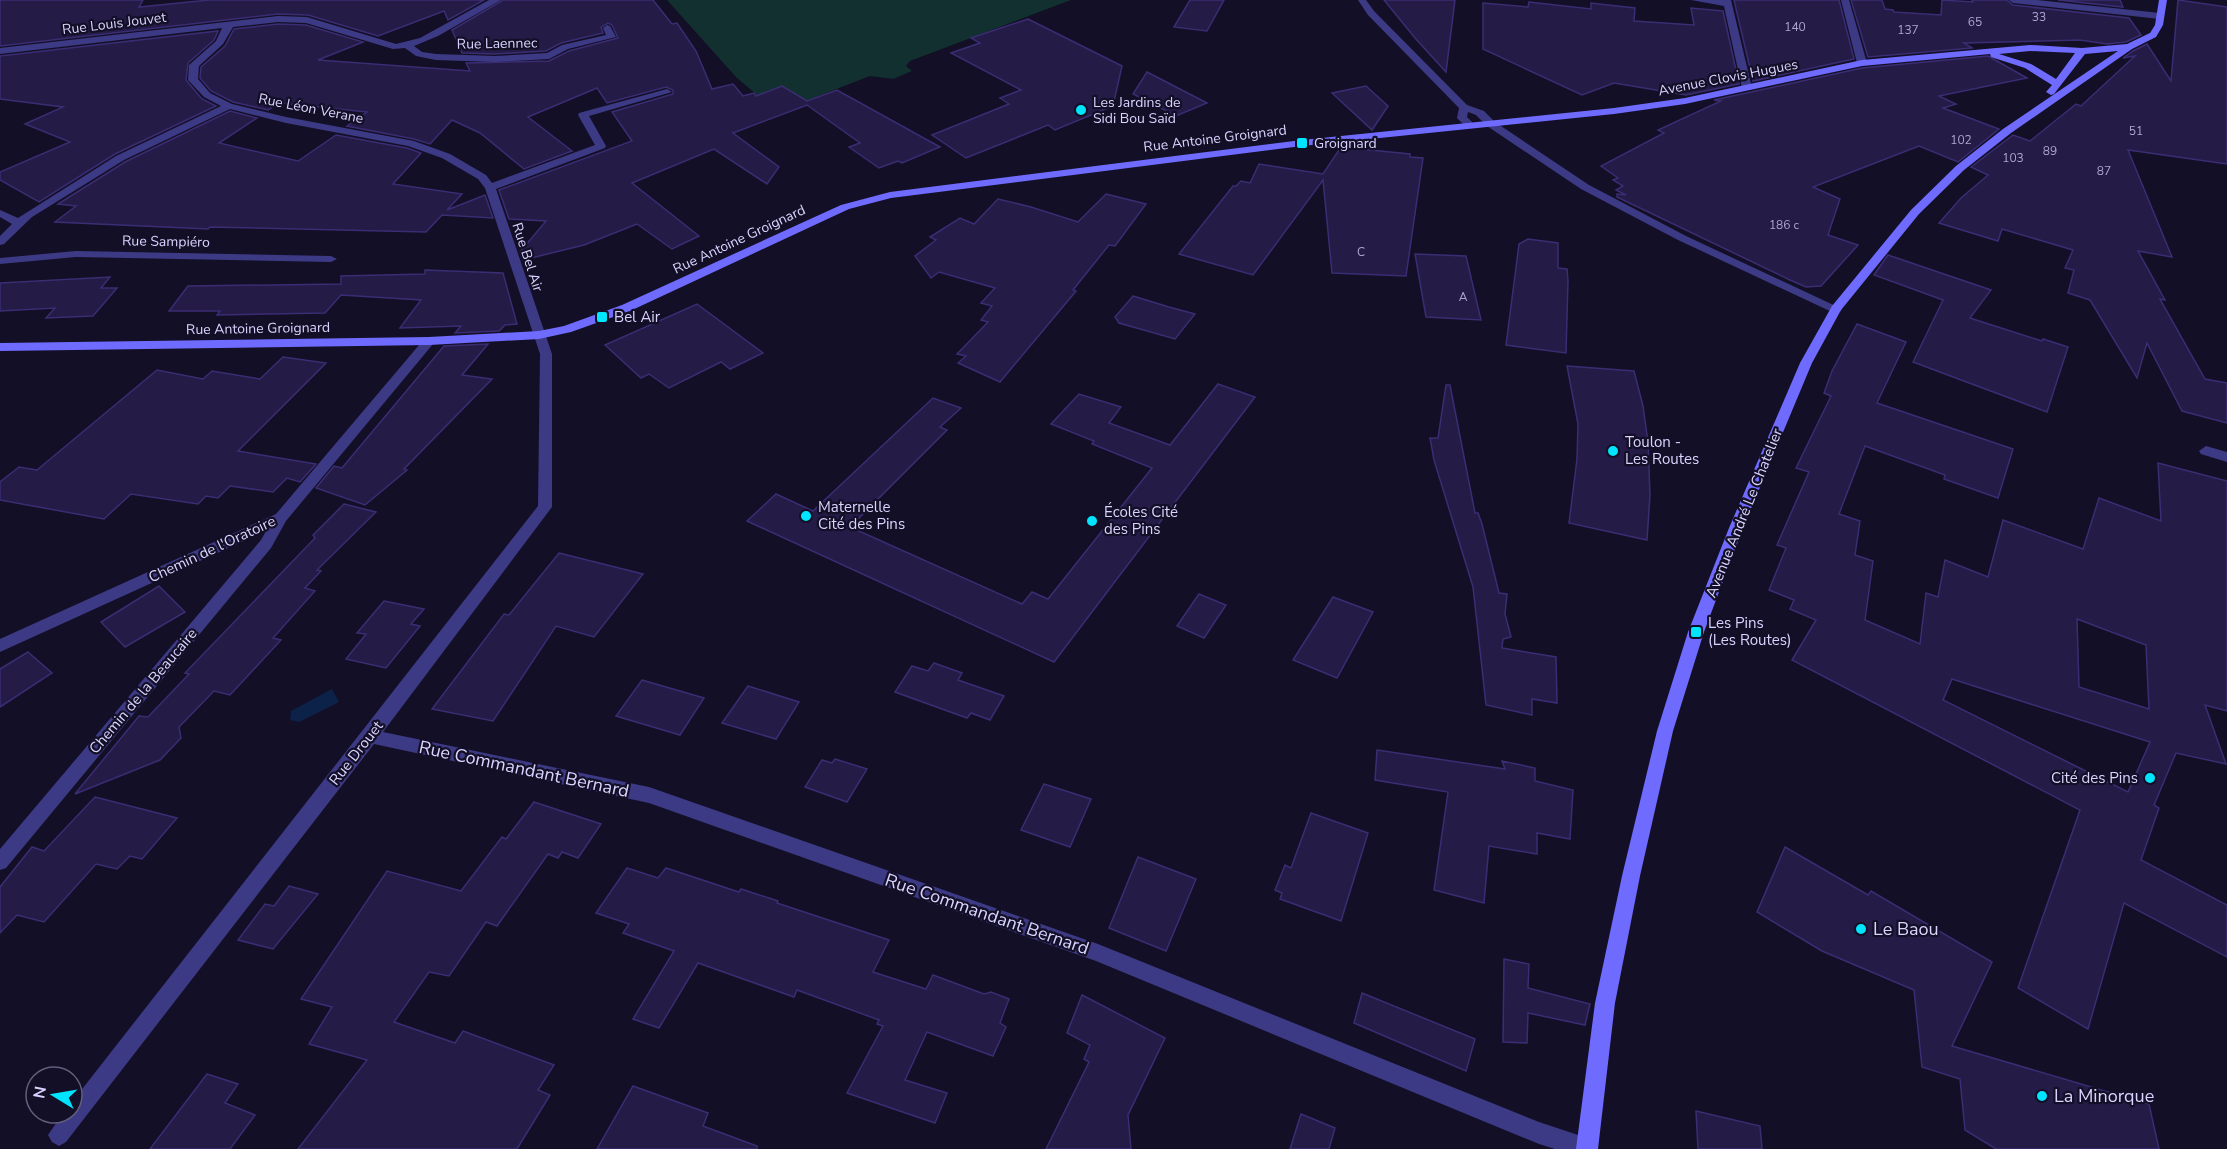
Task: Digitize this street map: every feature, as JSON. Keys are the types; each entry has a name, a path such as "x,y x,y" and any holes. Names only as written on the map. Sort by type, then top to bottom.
{"main road":[{"name":"Avenue Clovis Hugues","path":"1970,54 2048,56 2129,47 2153,35 2159,25 2163,0"},
{"name":"Avenue André Le Chatelier","path":"1587,1149 1605,1003 1630,876 1665,731 1696,632 1736,528 1806,363 1836,309 1915,212 1960,168 2040,106 2129,47"},
{"name":"Avenue Clovis Hugues","path":"1491,124 1626,109 1747,88 1862,63 2030,48 2082,51"},
{"name":"Avenue André Le Chatelier","path":"2040,106 2082,51"},
{"path":"2082,51 2090,74"},
{"path":"1991,55 2028,66 2057,84"},
{"name":"Rue Antoine Groignard","path":"0,347 429,341 538,335 567,329 610,314 845,207 890,195 1312,142 1491,124"}],"street":[{"path":"410,47 429,38 465,13 497,0"},
{"path":"1362,0 1371,13 1464,107 1480,113 1491,124 1585,188 1682,238 1836,309"},
{"path":"1695,0 1728,2 1747,88"},
{"path":"1845,0 1862,63"},
{"path":"2013,0 2160,16"},
{"name":"Rue Louis Jouvet","path":"0,51 278,19 307,20 396,48 410,47"},
{"name":"Rue Léon Verane","path":"231,24 223,33 220,42 194,65 193,80 207,95 229,106 286,120 410,143 446,156 482,177 490,187"},
{"name":"Rue Laennec","path":"410,47 419,54 436,57 495,59 549,56 565,47 611,37 607,28"},
{"path":"490,187 601,146 583,115 667,92"},
{"path":"0,242 19,223 66,190 120,158 229,106"},
{"path":"1464,107 1462,118 1471,126"},
{"name":"Rue Bel Air","path":"490,187 538,335"},
{"path":"0,213 19,223"},
{"name":"Rue Sampiéro","path":"0,261 76,254 331,259"},
{"name":"Rue Drouet","path":"59,1135 545,507 546,354 538,335"},
{"name":"Chemin de l'Oratoire","path":"0,646 281,518 429,341"},
{"path":"2206,451 2227,457"},
{"name":"Chemin de la Beaucaire","path":"0,862 266,544 281,518"},
{"name":"Rue Commandant Bernard","path":"370,736 649,795 1098,953 1539,1133 1587,1149"}],"green space":[{"path":"667,0 1071,0 910,61 906,66 912,71 893,79 870,76 777,112 736,77"}],"water":[{"path":"332,689 339,702 299,722 290,720 291,711"}],"building":[{"path":"0,0 143,0 139,7 209,0 484,0 448,20 444,11 378,36 308,15 278,14 0,46"},
{"path":"503,0 653,0 672,24 677,23 696,51 712,89 733,84 743,96 754,93 756,96 782,86 807,101 837,90 940,147 902,163 898,161 879,168 849,147 860,143 807,105 733,133 779,167 767,184 714,149 632,183 699,236 672,249 637,224 584,245 523,260 520,252 546,221 509,219 499,190 632,141 612,112 673,94 673,90 666,87 607,103 597,88 528,117 572,151 524,169 480,133 452,120 430,144 347,126 367,112 280,103 268,110 233,102 211,91 200,78 201,67 225,46 234,29 278,24 306,25 363,42 318,60 470,71 466,63 549,61 569,51 618,38 612,25 608,23 601,27 603,33 561,43 546,51 462,53 452,30"},
{"path":"1190,0 1224,0 1207,31 1174,27"},
{"path":"1384,0 1455,0 1446,72 1415,38"},
{"path":"1734,0 1839,0 1854,59 1753,81"},
{"path":"1851,0 1882,0 1885,9 1894,12 1941,15 1942,0 1973,2 1972,0 2007,0 2013,5 2129,18 2141,35 2126,42 2107,44 2080,40 1964,43 1972,48 1868,57"},
{"path":"2058,0 2120,0 2123,7"},
{"path":"2178,0 2227,7 2227,164 2128,150 2172,257 2138,251 2165,300 2160,299 2205,379 2227,383 2227,423 2182,411 2147,343 2137,378 2090,300 2068,293 2074,270 2065,268 2073,250 2002,229 1998,241 1939,223 1961,198 1988,175 1971,167 2013,135 2030,141 2076,104 2081,106 2135,56 2123,58 2133,51 2147,44 2171,81"},
{"path":"1529,2 1591,9 1591,3 1635,8 1634,21 1694,25 1691,8 1723,11 1739,84 1686,95 1614,83 1582,95 1483,49 1483,3 1528,7"},
{"path":"1028,19 1122,66 1113,106 1055,130 1048,125 966,158 932,135 1009,104 1000,98 1021,90 951,53 980,43 971,38"},
{"path":"218,31 214,40 188,63 186,80 202,99 216,106 115,154 39,202 0,180 0,172 70,142 25,124 63,107 0,99 0,56"},
{"path":"1988,56 2027,78 1939,96 1956,104 1943,108 1999,129 1958,162 1919,146 1813,187 1840,199 1828,235 1858,245 1821,286 1806,287 1617,197 1617,194 1626,195 1616,190 1623,186 1613,180 1618,178 1601,166 1664,133 1658,130 1721,101 1714,100 1862,68"},
{"path":"1147,72 1207,103 1176,116 1133,94"},
{"path":"1366,86 1388,106 1372,130 1332,93"},
{"path":"230,111 257,118 219,143 298,161 336,135 407,148 421,153 393,184 462,194 447,210 485,195 493,218 442,215 426,232 210,227 208,229 55,222 76,206 58,204 125,162"},
{"path":"1341,147 1410,154 1410,157 1423,158 1406,276 1332,273 1323,180 1253,275 1179,254 1233,186 1241,181 1250,183 1259,164 1323,174"},
{"path":"1106,194 1146,204 1115,246 1109,245 1073,290 1076,291 1000,382 958,363 966,356 957,354 988,322 981,320 992,306 981,303 995,288 939,272 931,278 915,256 936,240 930,237 960,218 974,224 998,199 1078,222"},
{"path":"1528,239 1558,243 1558,268 1567,269 1566,353 1506,345 1519,244"},
{"path":"1415,254 1466,256 1481,320 1426,317"},
{"path":"1888,255 1991,290 1970,318 2068,347 2047,412 1913,362 1943,300 1874,275"},
{"path":"425,270 503,273 517,324 505,325 499,331 455,333 461,326 400,328 421,300 341,295 325,313 217,315 220,311 169,311 188,286 341,284 341,276 425,274"},
{"path":"110,277 101,288 117,288 93,316 46,318 55,308 0,311 0,283"},
{"path":"1133,296 1195,314 1175,339 1119,323 1115,317"},
{"path":"697,304 763,353 730,369 721,362 669,388 649,374 641,378 605,345"},
{"path":"1857,324 1906,342 1877,403 2013,449 1998,498 1944,479 1945,475 1865,446 1839,514 1860,521 1855,555 1873,561 1865,620 1920,644 1926,593 1938,597 1945,560 1988,577 2003,520 2083,549 2099,498 2161,521 2158,463 2227,481 2227,711 2205,705 2226,764 2176,753 2154,805 2159,808 2141,860 2227,905 2227,957 2124,903 2088,1029 2018,988 2080,810 1792,660 1816,620 1790,609 1794,600 1769,590 1786,548 1777,545 1809,472 1796,468 1831,396 1824,393 1832,371","holes":["2077,619 2146,645 2149,709 2079,687","1952,679 2150,742 2128,792 1943,700"]},
{"path":"488,344 462,375 492,379 404,469 407,470 365,505 316,488 334,466 342,468 444,346"},
{"path":"283,357 326,363 238,451 316,464 300,482 287,478 273,492 230,486 218,498 206,496 198,504 131,494 104,519 0,500 0,482 19,467 37,470 157,370 203,379 212,371 260,379"},
{"name":"Toulon - Les Routes","path":"1567,366 1634,371 1643,406 1648,442 1650,495 1647,540 1569,523 1577,459 1578,424"},
{"path":"1218,384 1255,397 1054,662 747,521 776,494 813,511 933,398 961,408 940,427 947,430 850,527 1022,604 1032,592 1048,599 1152,468 1092,444 1094,441 1051,424 1079,394 1121,407 1109,423 1170,445"},
{"path":"1446,385 1450,385 1475,513 1478,513 1482,524 1499,593 1507,594 1505,614 1511,637 1503,639 1502,648 1556,657 1557,703 1532,699 1532,715 1486,705 1473,587 1434,460 1430,438 1438,438"},
{"path":"344,504 376,512 317,570 321,571 305,588 315,591 273,638 281,640 230,695 214,691 179,727 181,738 160,760 75,794 139,716 148,717 189,674 185,673 315,538 313,535"},
{"path":"559,553 643,574 594,637 556,626 493,721 432,709 504,614 509,615"},
{"path":"159,586 185,612 125,647 101,622"},
{"path":"1199,594 1226,605 1204,638 1177,626"},
{"path":"1333,597 1373,612 1337,678 1293,660"},
{"path":"384,601 424,609 411,624 420,626 386,668 346,659 366,634 357,633"},
{"path":"28,652 52,673 0,707 0,669"},
{"path":"934,663 962,673 958,680 1004,696 990,720 971,713 967,718 895,692 912,666 928,671"},
{"path":"642,680 704,698 680,735 616,716"},
{"path":"748,686 799,702 776,739 722,723"},
{"path":"1377,750 1505,769 1502,761 1535,768 1535,781 1573,790 1570,839 1537,833 1537,854 1489,846 1484,903 1434,890 1448,792 1375,780"},
{"path":"835,759 867,769 847,802 805,787 822,760 832,763"},
{"path":"1044,784 1091,799 1070,847 1021,830"},
{"path":"95,797 177,818 142,859 130,856 117,869 96,864 44,922 17,915 0,933 0,887 32,847 44,851"},
{"path":"534,802 601,824 578,858 562,852 558,858 548,854 497,926 486,922 449,976 429,972 394,1022 455,1043 463,1031 554,1065 538,1090 550,1095 517,1149 298,1149 367,1060 309,1044 332,1007 301,999 387,871 461,891 502,837 506,839"},
{"path":"1311,813 1368,833 1341,921 1280,899 1282,893 1275,890 1285,865 1291,868"},
{"path":"1785,847 1868,895 1871,891 1992,962 1952,1046 2149,1104 2159,1149 1996,1149 1965,1130 1960,1079 1922,1067 1914,990 1822,951 1757,912"},
{"path":"1138,857 1196,879 1166,951 1109,928"},
{"path":"627,868 658,878 666,868 739,892 741,889 889,940 873,972 926,989 933,975 984,994 991,992 1009,999 1000,1023 1006,1027 993,1056 927,1032 905,1080 947,1093 935,1123 847,1093 883,1026 877,1024 879,1020 797,990 794,997 698,963 659,1028 633,1019 674,951 623,933 629,924 596,913"},
{"path":"289,886 318,894 273,949 238,940 265,904 274,906"},
{"path":"1504,959 1529,964 1528,988 1590,1004 1585,1025 1528,1013 1527,1043 1503,1042"},
{"path":"1362,993 1475,1039 1466,1071 1354,1023"},
{"path":"1082,995 1165,1038 1128,1115 1131,1149 1046,1149 1089,1062 1084,1059 1090,1045 1067,1033"},
{"path":"207,1074 238,1084 225,1103 255,1115 230,1149 150,1149"},
{"path":"633,1086 708,1113 703,1126 757,1146 757,1149 597,1149"},
{"path":"1696,1111 1760,1126 1762,1149 1698,1149"},
{"path":"1301,1114 1335,1128 1329,1149 1290,1149"}],"place":[{"name":"Les Jardins de Sidi Bou Saïd","path":"1081,110"},
{"name":"Groignard","path":"1302,143"},
{"name":"Bel Air","path":"602,317"},
{"name":"Toulon - Les Routes","path":"1613,451"},
{"name":"Maternelle Cité des Pins","path":"806,516"},
{"name":"Écoles Cité des Pins","path":"1092,521"},
{"name":"Les Pins (Les Routes)","path":"1696,632"},
{"name":"Cité des Pins","path":"2150,778"},
{"name":"Le Baou","path":"1861,929"},
{"name":"La Minorque","path":"2042,1096"}]}
